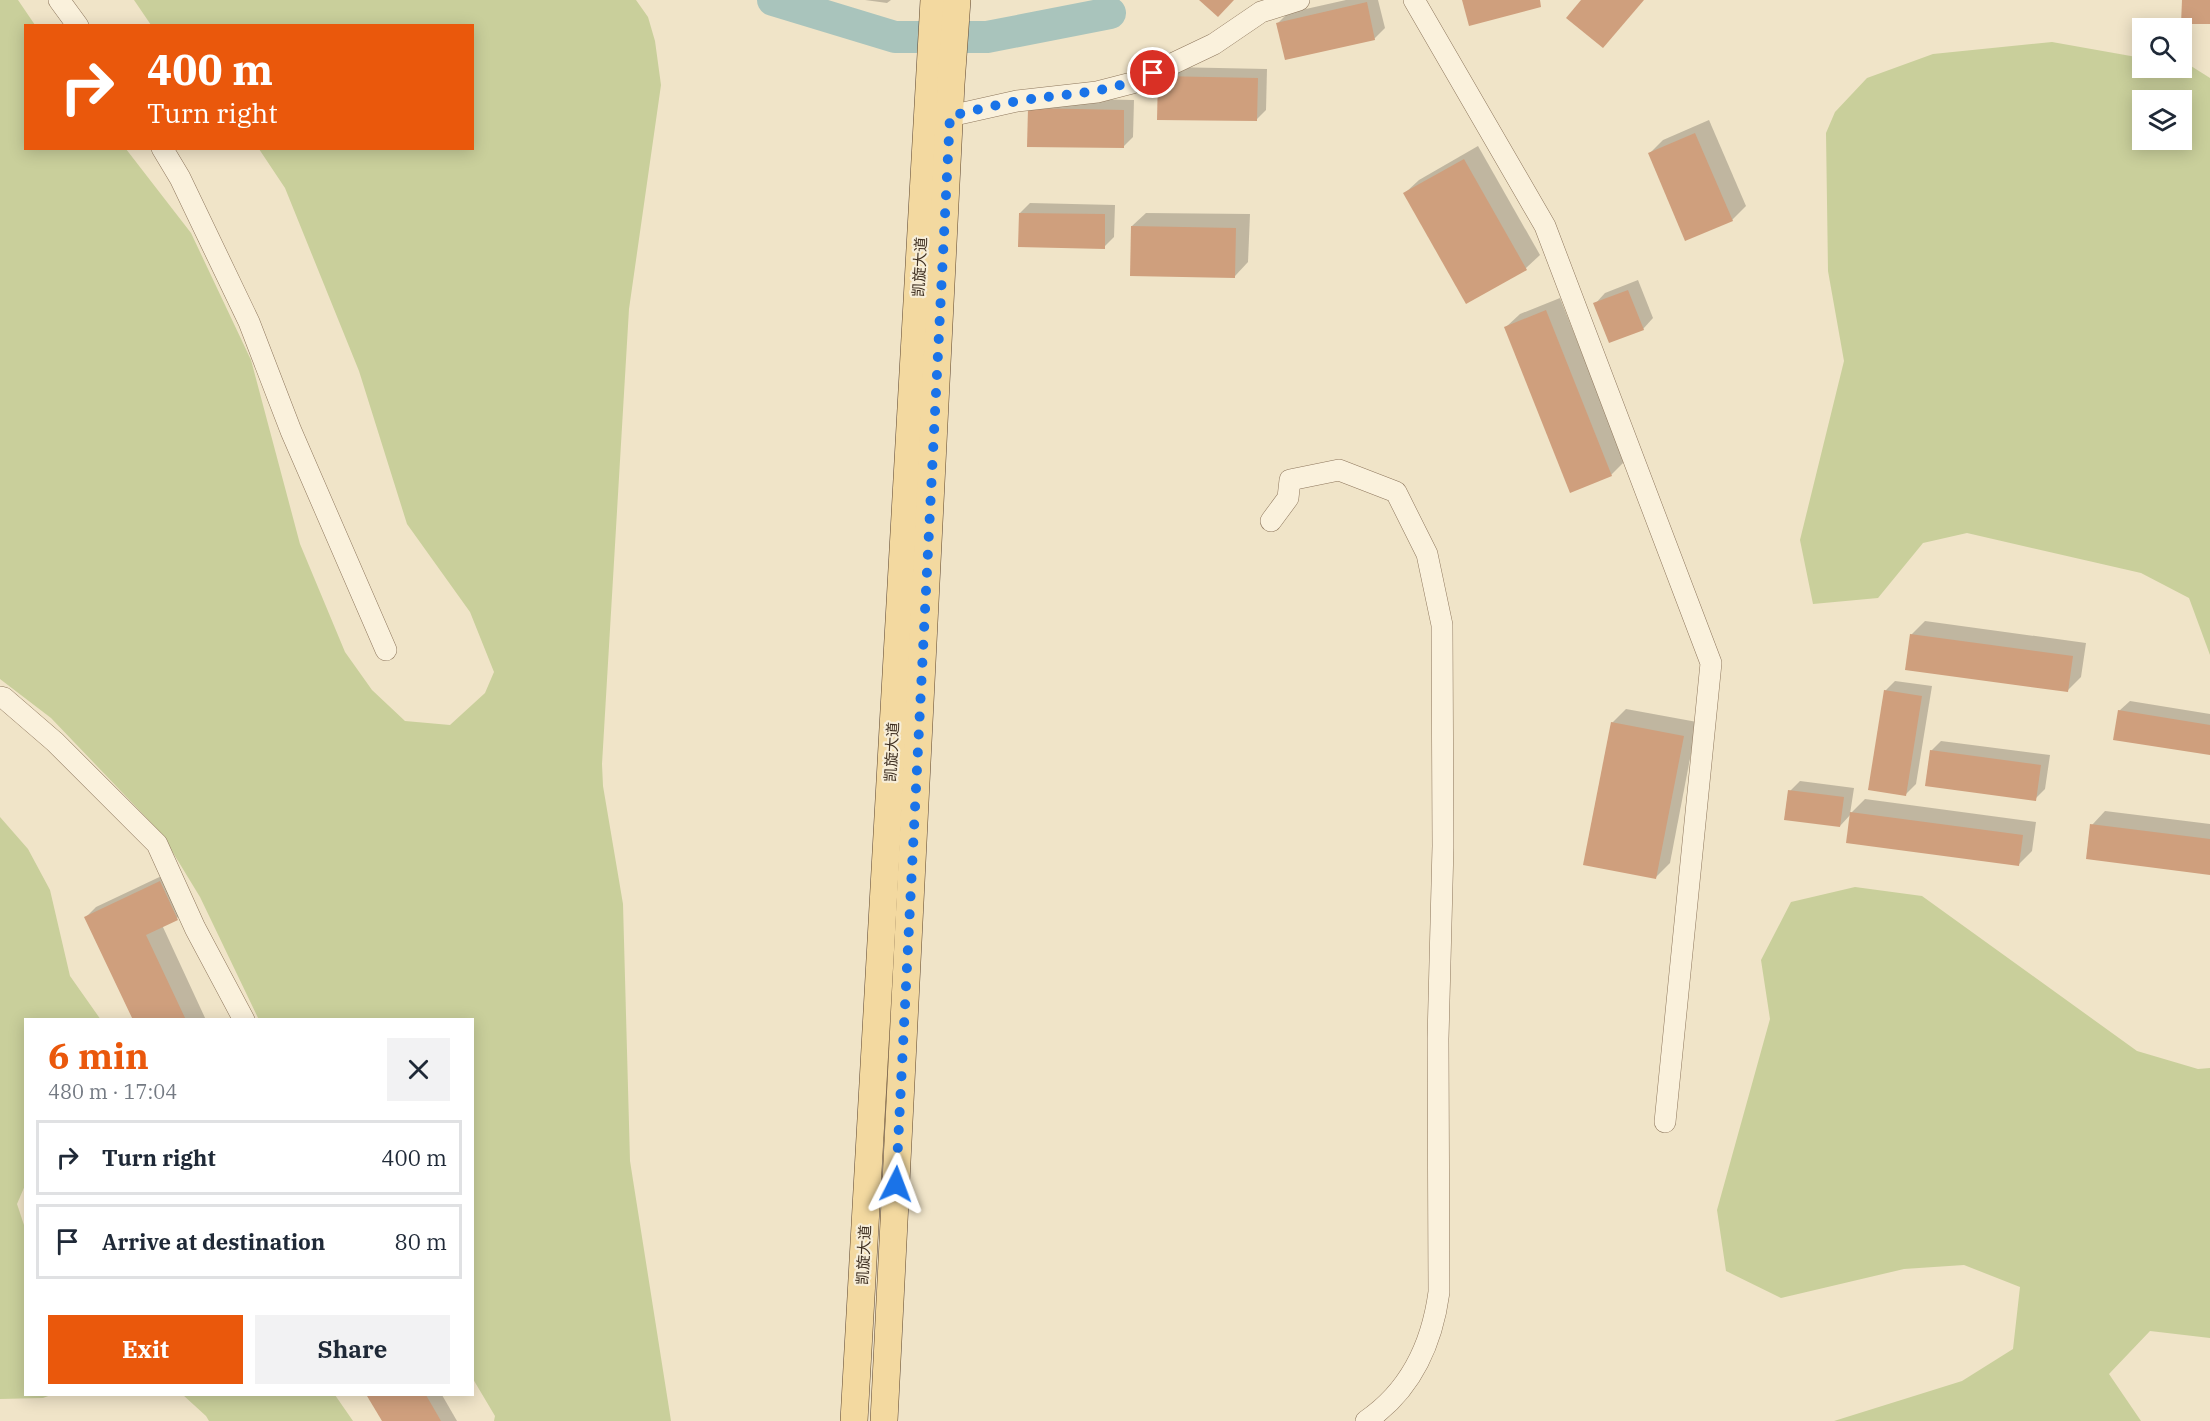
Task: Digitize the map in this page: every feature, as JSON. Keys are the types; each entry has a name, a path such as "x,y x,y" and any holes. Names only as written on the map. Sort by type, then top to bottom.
{"main road":[{"path":"941,83 945,7"},
{"name":"凯旋大道","path":"884,1421 950,116 941,83"},
{"name":"凯旋大道","path":"854,1421 941,83"}],"street":[{"path":"59,0 77,24"},
{"path":"950,116 1017,101 1097,92 1132,83 1214,44 1261,12 1299,0"},
{"path":"1414,0 1545,226 1711,663 1665,1122"},
{"path":"163,150 180,178 249,322 291,431 386,650"},
{"path":"1271,520 1288,498 1290,480 1339,470 1396,492 1427,554 1442,625 1443,846 1438,1039 1439,1292 1431,1332 1415,1370 1390,1402 1366,1421"},
{"path":"0,697 55,742 157,844 195,928 243,1018"}],"green space":[{"path":"0,0 18,0 34,24 24,24 24,150 127,150 191,233 251,360 300,544 345,652 372,690 405,721 450,725 485,693 494,672 470,612 407,524 359,371 285,188 260,150 474,150 474,24 150,24 134,0 636,0 648,17 655,41 661,85 629,309 602,764 603,786 623,904 630,1161 671,1421 494,1421 495,1416 474,1381 474,1018 258,1018 200,897 161,833 51,718 0,679"},
{"path":"2052,42 2132,56 2132,78 2192,78 2192,67 2210,78 2210,655 2189,598 2141,573 1967,533 1923,543 1878,598 1813,604 1800,540 1844,361 1828,271 1826,133 1835,112 1867,78 1933,54"},
{"path":"0,817 28,849 50,890 70,976 100,1018 24,1018 24,1188 17,1204 24,1225 24,1396 48,1396 0,1399"},
{"path":"1855,887 1922,896 2137,1051 2198,1069 2210,1068 2210,1338 2150,1331 2109,1374 2141,1421 1834,1421 1962,1381 2013,1349 2020,1287 1964,1265 1904,1269 1781,1298 1726,1271 1717,1210 1770,1019 1761,960 1791,902"},
{"path":"184,1396 336,1396 353,1421 209,1421"}],"building":[{"path":"1199,0 1234,0 1218,17"},
{"path":"1462,0 1540,0 1541,7 1469,26"},
{"path":"1581,0 1644,0 1603,48 1566,18"},
{"path":"2182,0 2210,0 2210,24 2192,24 2192,18 2181,18"},
{"path":"1367,2 1375,40 1285,60 1276,23"},
{"path":"1158,76 1258,78 1257,121 1157,120"},
{"path":"1028,108 1124,110 1124,148 1027,147"},
{"path":"1695,133 1733,221 1685,241 1648,153"},
{"path":"1464,159 1527,270 1466,304 1403,193"},
{"path":"1019,213 1105,214 1105,249 1018,247"},
{"path":"1131,226 1236,228 1235,278 1130,276"},
{"path":"1628,290 1644,330 1609,343 1593,303"},
{"path":"1546,310 1612,476 1570,493 1504,327"},
{"path":"1910,634 2073,656 2068,692 1905,670"},
{"path":"1884,690 1922,696 1906,796 1868,790"},
{"path":"2118,710 2210,725 2210,755 2113,740"},
{"path":"1611,722 1684,736 1656,879 1583,865"},
{"path":"1930,750 2041,765 2036,801 1925,786"},
{"path":"1788,790 1844,797 1840,827 1784,820"},
{"path":"1850,812 2023,835 2019,866 1846,843"},
{"path":"2090,824 2210,839 2210,875 2086,859"},
{"path":"160,881 178,920 146,935 185,1018 132,1018 84,917"},
{"path":"367,1396 427,1396 441,1421 382,1421"}],"waterway":[{"path":"773,0 895,37 987,37 1110,13"}],"route":[{"path":"896,1184 950,116 1017,101 1097,92 1132,83 1153,73"}]}
